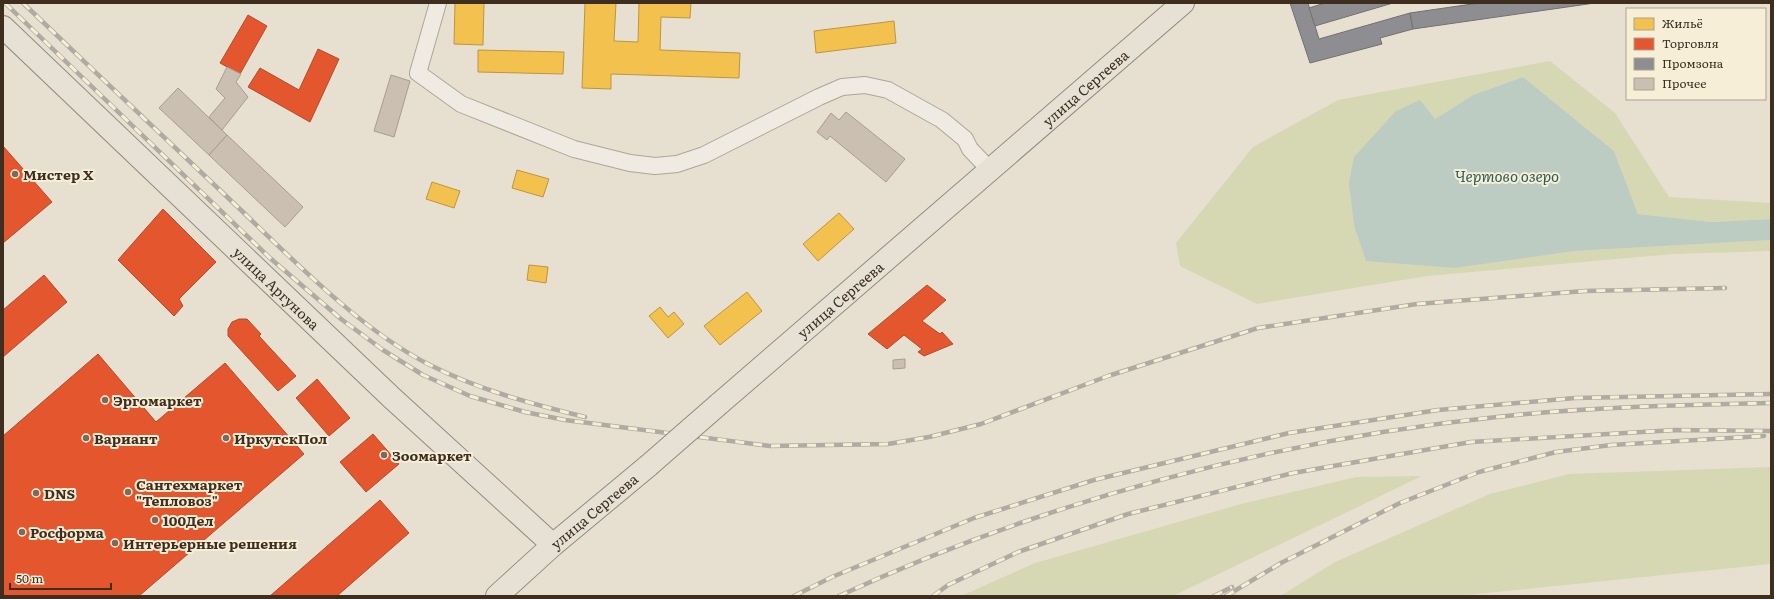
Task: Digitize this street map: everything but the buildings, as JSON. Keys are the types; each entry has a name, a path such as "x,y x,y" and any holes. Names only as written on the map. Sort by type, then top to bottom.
{"main road":[{"name":"улица Сергеева","path":"497,596 553,545 648,466 956,200 989,169 1183,3"},
{"name":"улица Аргунова","path":"3,27 392,398 553,545"}],"street":[{"path":"438,3 418,73 461,104 560,143 630,163 655,166 677,164 704,154 842,87 865,85 888,90 942,120 965,139 970,149 989,169"}],"green space":[{"path":"1550,61 1615,113 1669,197 1771,203 1771,219 1712,222 1638,214 1614,151 1523,77 1473,95 1435,119 1413,264 1455,268 1575,251 1771,240 1771,251 1673,254 1427,276 1257,304 1180,266 1176,243 1253,147 1338,100"},
{"path":"1771,467 1771,564 1457,596 1280,596 1335,562 1490,494 1569,474"},
{"path":"1422,476 1173,596 961,596 1035,563 1241,504 1356,477"}],"water":[{"name":"Чертово озеро","path":"1523,77 1614,151 1638,214 1712,222 1771,219 1771,240 1575,251 1455,268 1366,261 1354,225 1349,183 1354,157 1396,111 1420,100 1435,119 1473,95"}],"railway":[{"path":"5,3 270,258 341,319 383,350 423,375 470,396 525,412 565,420 770,446 888,444 929,437 981,424 1108,376 1258,328 1417,304 1585,291 1725,288"},
{"path":"23,3 308,275 356,316 405,351 430,365 467,382 526,401 585,417"},
{"path":"794,596 832,577 974,518 1094,480 1289,433 1438,410 1575,398 1771,394"},
{"path":"839,596 916,562 996,532 1078,504 1160,480 1244,459 1329,441 1413,427 1565,411 1634,407 1771,403"},
{"path":"933,596 948,585 1018,552 1128,514 1293,473 1471,442 1676,430 1771,431"},
{"path":"1226,596 1281,563 1400,503 1479,472 1556,452 1611,445 1764,436"},
{"path":"1214,596 1232,587"}],"place":[{"name":"Мистер Х","path":"15,174"},
{"name":"Эргомаркет","path":"105,400"},
{"name":"Вариант","path":"86,438"},
{"name":"ИркутскПол","path":"226,438"},
{"name":"Зоомаркет","path":"384,455"},
{"name":"Сантехмаркет \"Тепловоз\"","path":"128,492"},
{"name":"DNS","path":"36,493"},
{"name":"100Дел","path":"155,520"},
{"name":"Росформа","path":"22,532"},
{"name":"Интерьерные решения","path":"115,543"}]}
